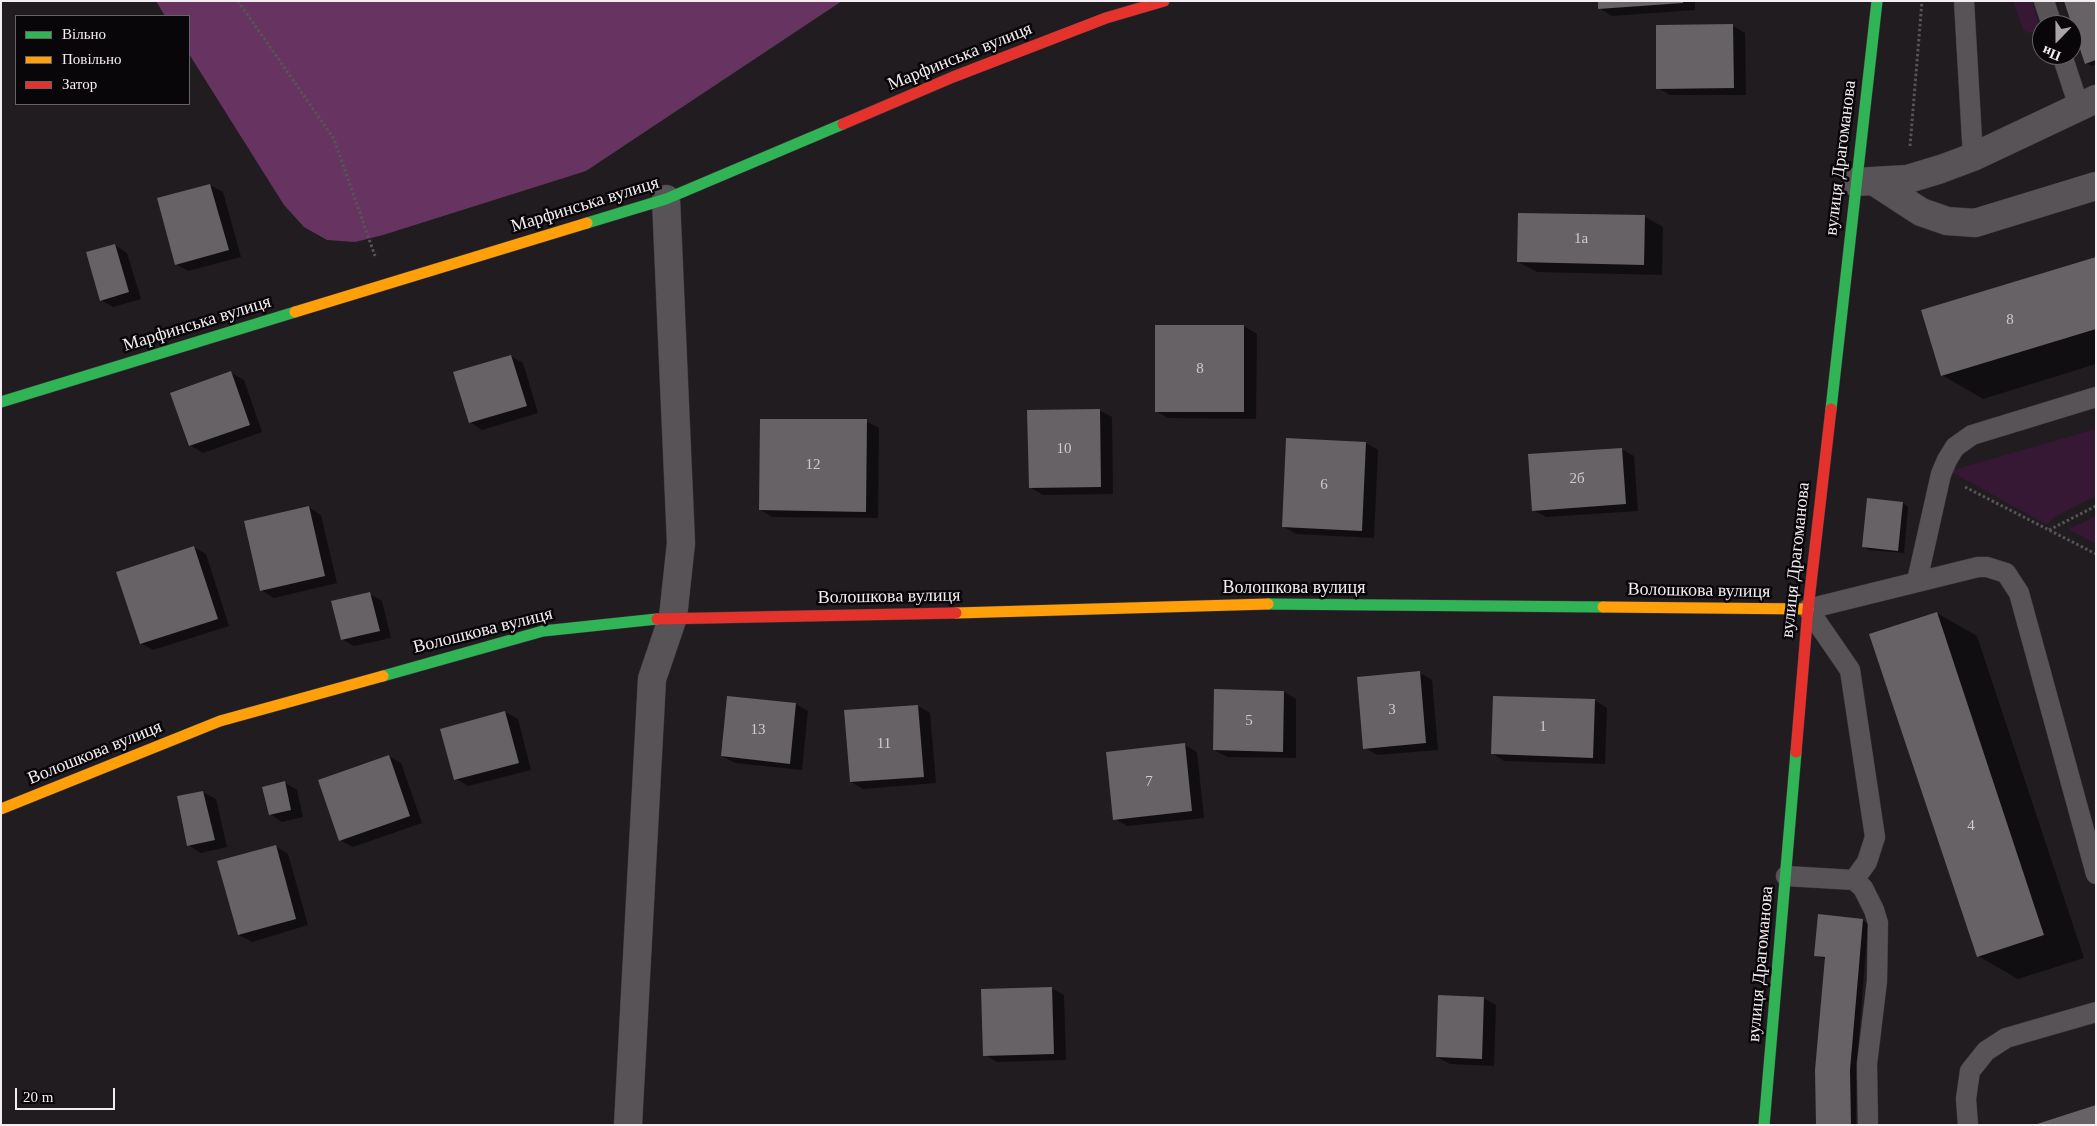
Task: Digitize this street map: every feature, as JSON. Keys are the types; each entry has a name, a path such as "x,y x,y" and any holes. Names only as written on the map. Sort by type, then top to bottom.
{"street":[{"name":"Марфинська вулиця","path":"1,402 666,199 953,77 1106,18 1164,1"},
{"name":"вулиця Драгоманова","path":"1764,1125 1808,609 1865,182 1877,1"},
{"path":"1865,182 1908,180 1973,157 2087,103"},
{"path":"1865,182 1921,212 1947,220 1975,223 2096,186"},
{"path":"628,1125 652,679 673,617 681,543 666,199"},
{"name":"Волошкова вулиця","path":"1,809 220,721 543,631 673,617 853,616 1273,604 1808,609"}],"lane":[{"path":"1964,1 1973,157"},
{"path":"2044,1 2049,15"},
{"path":"2067,65 2087,103"},
{"path":"1917,581 1941,474 1950,453 1965,438 2096,398"},
{"path":"1854,880 1867,862 1875,837 1850,670 1808,609 1968,568 1987,567 2006,573 2016,586 2022,601 2096,874"},
{"path":"1786,876 1854,880 1870,899 1878,922 1877,981 1867,1064 1868,1125"},
{"path":"1968,1125 1966,1099 1970,1071 1986,1051 2006,1038 2096,1012"}],"path":[{"path":"238,1 334,139 385,285"},
{"path":"1908,180 1922,1"},
{"path":"1941,474 2096,554"},
{"path":"2049,530 2096,506"}],"shaded area":[{"path":"156,1 842,1 586,171 383,235 355,242 327,240 304,227 284,205 190,56 190,15 164,15"},
{"path":"2013,1 2032,1 2036,15 2032,15 2032,32 2023,30"},
{"path":"2096,429 2096,496 2054,517 2047,525 1950,471"},
{"path":"2096,516 2096,544 2069,529"}],"building":[{"path":"1598,1 1683,1 1683,3 1598,9"},
{"path":"2064,1 2096,1 2096,60 2085,64 2082,55 2082,15 2069,15"},
{"path":"1733,24 1734,88 1656,89 1656,25"},
{"path":"210,184 229,250 175,265 157,198"},
{"path":"1518,213 1645,215 1644,265 1517,262"},
{"path":"115,244 129,292 100,301 86,252"},
{"path":"2096,257 2096,329 1941,376 1921,310"},
{"path":"1155,325 1244,325 1244,412 1155,412"},
{"path":"511,355 527,406 469,423 453,372"},
{"path":"231,371 250,425 189,446 170,393"},
{"path":"1100,409 1101,487 1029,488 1027,410"},
{"path":"760,419 867,419 866,512 759,510"},
{"path":"1286,438 1366,442 1362,531 1282,527"},
{"path":"1622,448 1626,504 1532,511 1528,454"},
{"path":"1867,498 1903,502 1898,551 1862,547"},
{"path":"309,506 325,576 260,591 244,521"},
{"path":"194,546 218,619 140,644 116,572"},
{"path":"370,592 380,631 341,640 331,601"},
{"path":"1937,612 2044,935 1977,957 1869,634"},
{"path":"1420,671 1426,743 1363,749 1357,677"},
{"path":"1214,689 1284,691 1283,752 1213,750"},
{"path":"727,696 796,703 790,764 721,756"},
{"path":"1493,696 1595,699 1593,758 1491,754"},
{"path":"918,705 924,777 850,782 844,710"},
{"path":"505,711 519,763 454,780 440,729"},
{"path":"1185,743 1192,811 1113,820 1106,752"},
{"path":"389,755 410,816 339,841 318,780"},
{"path":"285,781 291,810 269,815 262,787"},
{"path":"203,791 215,840 187,846 177,796"},
{"path":"276,845 296,919 238,935 217,861"},
{"path":"1818,914 1863,919 1850,1070 1851,1125 1816,1125 1815,1070 1825,957 1814,956"},
{"path":"1052,987 1054,1054 983,1056 981,989"},
{"path":"1438,995 1484,997 1482,1059 1436,1057"},
{"path":"2096,1105 2096,1125 2037,1125 2037,1124"}],"traffic: fast":[{"path":"1831,409 1877,1"},
{"path":"587,223 666,199 843,124"},
{"path":"1,402 295,312"},
{"path":"1268,604 1603,607"},
{"path":"383,676 543,631 657,619"},
{"path":"1764,1125 1796,752"}],"traffic: slow":[{"path":"295,312 587,223"},
{"path":"956,613 1268,604"},
{"path":"1603,607 1808,609"},
{"path":"1,809 220,721 383,676"}],"traffic: jam":[{"path":"843,124 953,77 1106,18 1164,1"},
{"path":"1796,752 1808,609 1831,409"},
{"path":"657,619 956,613"}]}
